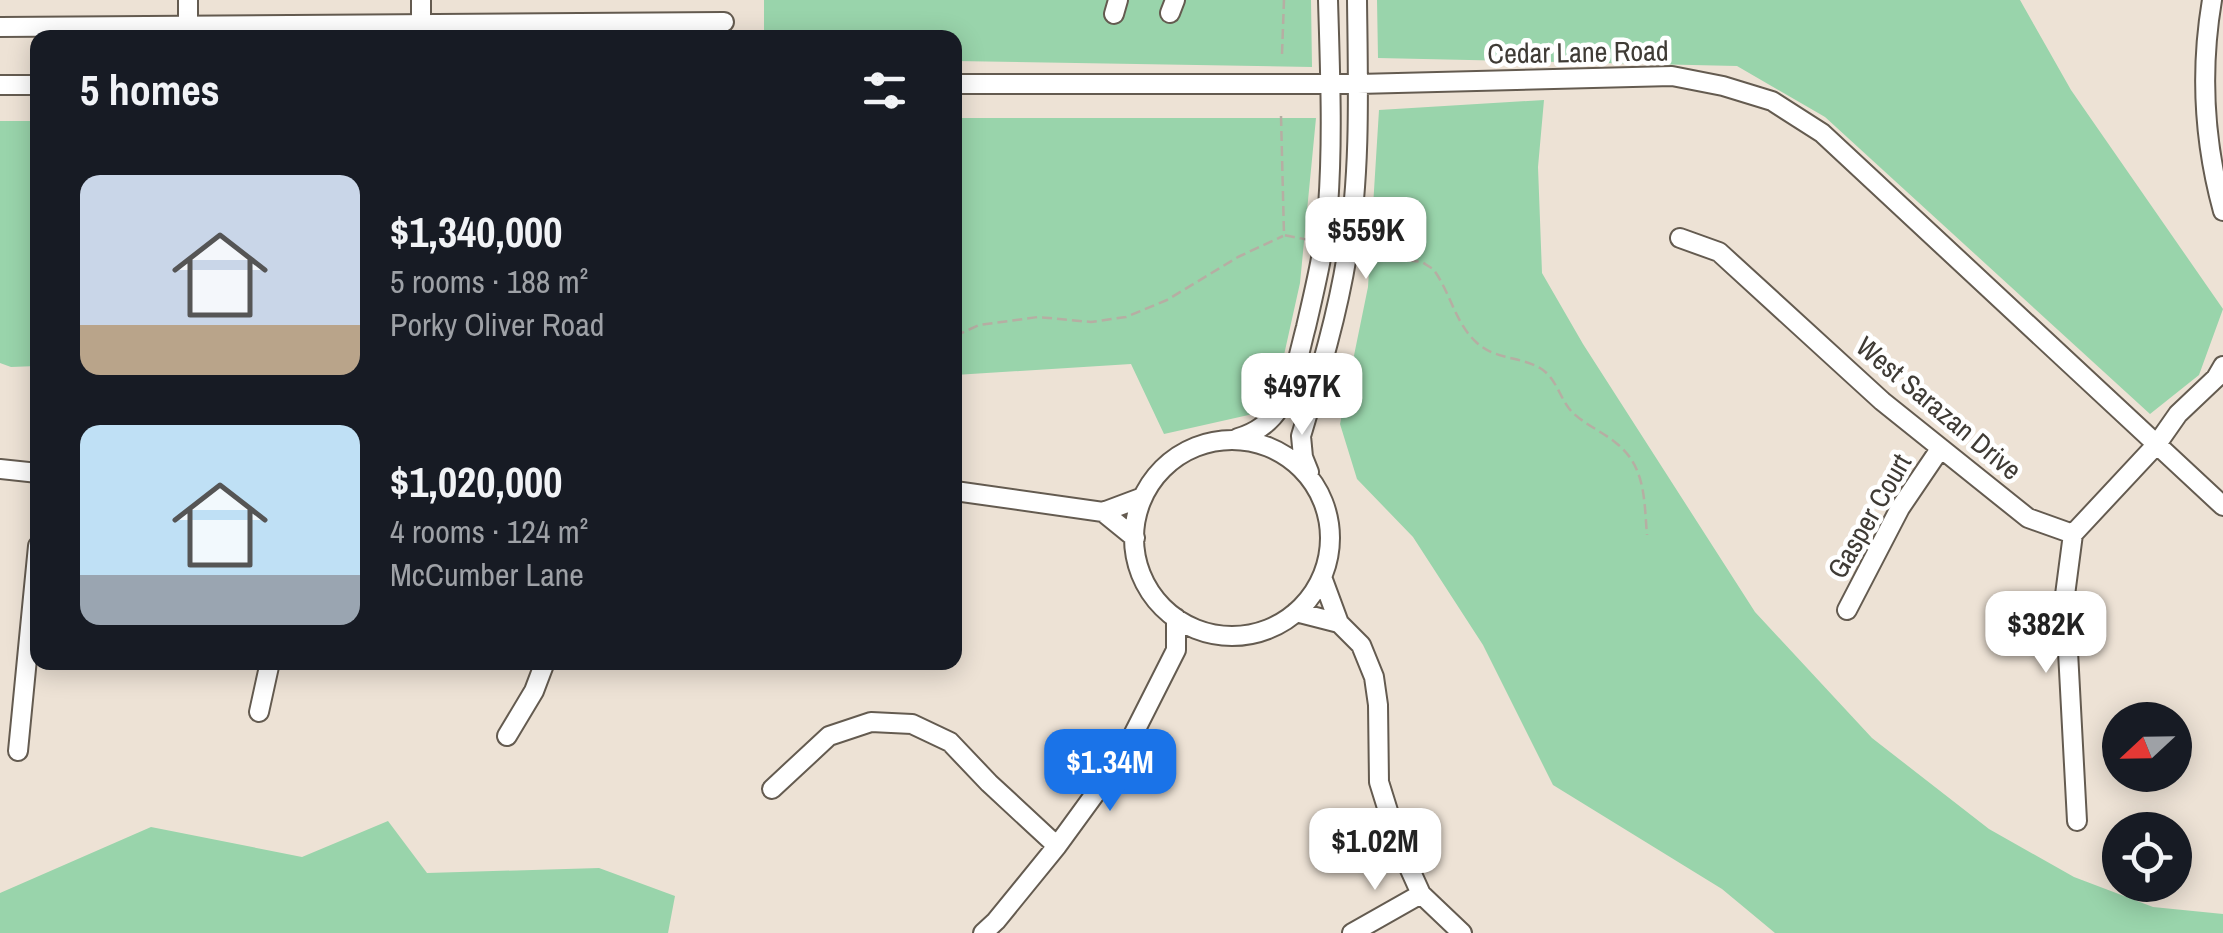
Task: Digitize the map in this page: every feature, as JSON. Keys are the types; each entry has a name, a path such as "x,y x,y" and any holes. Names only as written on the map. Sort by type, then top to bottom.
{"street":[{"path":"188,0 188,30"},
{"path":"421,0 421,24"},
{"path":"1328,0 1328,209 1296,367 1280,406 1268,421 1252,434 1206,443 1174,459 1154,480 1138,510 1134,538 1146,583 1176,618 1211,633 1238,636 1282,622 1307,601 1327,561 1330,534 1321,498 1303,457 1302,436 1348,252 1358,84 1356,0"},
{"path":"2212,0 2206,30 2204,103 2223,212"},
{"path":"246,30 421,24 724,22"},
{"path":"0,28 94,30"},
{"name":"Cedar Lane Road","path":"962,84 1358,84 1672,76 1772,100 1822,133 2223,506"},
{"path":"0,85 30,85"},
{"name":"West Sarazan Drive","path":"1680,238 1719,252 1882,400 2028,518 2073,534"},
{"path":"2077,820 2065,595 2073,534 2223,366"},
{"path":"1232,440 1276,450 1295,462 1313,482"},
{"name":"Gasper Court","path":"1847,610 1900,508 1940,449"},
{"path":"0,468 30,472"},
{"path":"962,492 1103,512 1144,497"},
{"path":"1103,512 1134,538"},
{"path":"1322,577 1340,624 1361,645 1374,677 1379,782 1398,843 1421,894 1462,933"},
{"path":"1296,612 1340,624"},
{"path":"983,933 1100,787 1176,650 1176,618"},
{"path":"18,751 30,628"},
{"path":"1176,650 1211,633"},
{"path":"259,712 268,670"},
{"path":"508,736 542,670"},
{"path":"772,789 829,736 871,722 912,724 950,742 1056,846"},
{"path":"1352,933 1421,894"}],"path":[{"path":"1282,54 1284,0"},
{"path":"1281,116 1284,235"},
{"path":"962,333 980,325 1038,318 1091,322 1126,317 1166,300 1284,235 1322,243"},
{"path":"1348,252 1422,262 1433,268 1472,339 1500,357 1541,369 1552,378 1572,412 1630,455 1643,483 1647,535"}],"green space":[{"path":"764,0 1311,0 1312,67 962,61 962,30 764,30"},
{"path":"1377,0 2020,0 2071,90 2223,309 2199,375 2150,414 1825,117 1737,66 1378,58"},
{"path":"1544,100 1538,167 1542,273 1583,344 1755,612 1872,738 1989,829 2074,877 2102,888 2102,902 2140,902 2153,907 2223,914 2223,933 1775,933 1722,889 1553,785 1483,645 1413,537 1357,479 1340,424 1368,287 1379,110"},
{"path":"962,118 1316,118 1300,283 1278,382 1253,414 1164,434 1131,364 962,375"},
{"path":"0,121 30,121 30,366 0,363"},
{"path":"388,821 427,873 599,868 675,896 668,933 0,933 0,893 151,827 302,857"}]}
